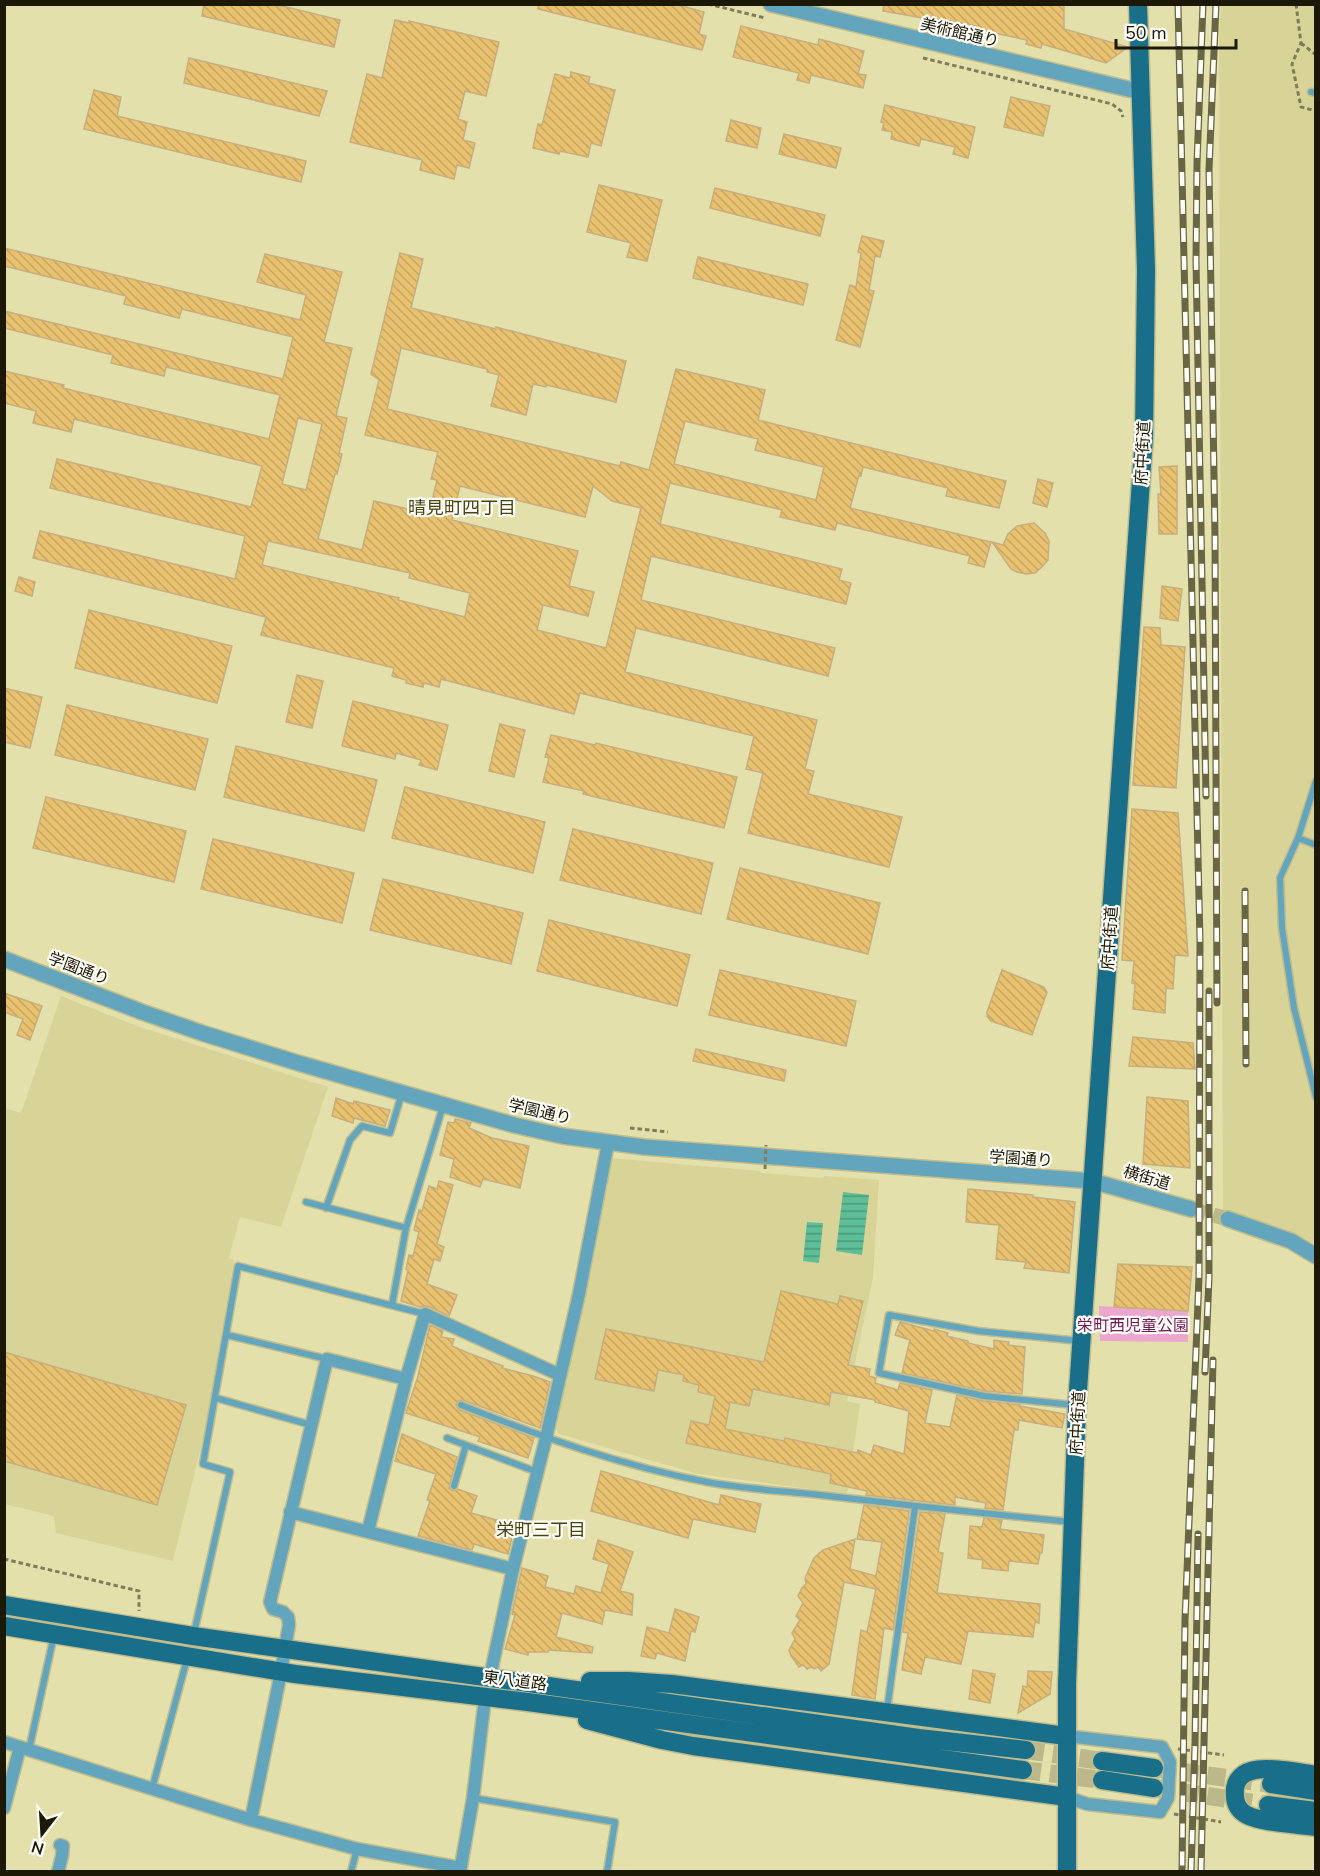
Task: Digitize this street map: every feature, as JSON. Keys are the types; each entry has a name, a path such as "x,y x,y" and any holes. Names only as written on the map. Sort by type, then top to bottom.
{"main road":[{"name":"府中街道","path":"1067,1872 1066,1736 1077,1405 1144,437 1146,270 1138,4"},
{"name":"東八道路","path":"4,1605 193,1636 919,1738 1026,1750"},
{"name":"東八道路","path":"4,1626 281,1672 528,1702 1023,1770"},
{"path":"341,1656 330,1663 338,1670 395,1678 435,1692"},
{"path":"531,1682 628,1681 672,1684 1066,1736"},
{"path":"528,1702 619,1729 693,1746 1067,1797"},
{"path":"1102,1761 1154,1768"},
{"path":"1316,1775 1263,1768 1252,1770 1241,1776 1234,1791 1237,1806 1246,1814 1256,1818 1316,1827"},
{"path":"1102,1780 1154,1788"},
{"path":"1271,1784 1316,1791"},
{"path":"1268,1805 1316,1811"}],"street":[{"name":"美術館通り","path":"771,4 1141,92"},
{"name":"学園通り","path":"4,959 202,1033 443,1105 539,1131 608,1143 1092,1181"},
{"path":"490,1677 513,1569 579,1294 608,1143"},
{"name":"横街道","path":"1092,1181 1191,1209"},
{"path":"1228,1219 1291,1241 1316,1256"},
{"path":"368,1531 406,1379 425,1314 560,1375"},
{"path":"250,1820 281,1672 288,1617 283,1612 273,1609 270,1602 327,1359 406,1379"},
{"path":"290,1512 513,1569"},
{"path":"4,1742 250,1820 357,1850 461,1870 485,1698"},
{"path":"1066,1736 1162,1747 1170,1762 1168,1798 1160,1812 1087,1803 1067,1797"},
{"path":"4,1808 25,1749"},
{"path":"58,1872 63,1846 60,1845"}],"lane":[{"path":"1316,781 1298,838 1280,878 1282,928 1294,1008 1316,1096"},
{"path":"1298,838 1316,845"},
{"path":"326,1208 350,1140 362,1126 390,1133 402,1093"},
{"path":"392,1305 406,1228 443,1105"},
{"path":"306,1202 406,1228"},
{"path":"193,1636 230,1472 203,1464 238,1266 425,1314"},
{"path":"1077,1405 984,1396 879,1373 889,1315 978,1331 1082,1341"},
{"path":"227,1335 327,1359"},
{"path":"216,1398 311,1425"},
{"path":"461,1404 546,1438 629,1464 708,1482 915,1507 1073,1522"},
{"path":"447,1437 537,1473"},
{"path":"454,1486 466,1445"},
{"path":"887,1713 915,1507"},
{"path":"25,1749 54,1635"},
{"path":"152,1789 188,1656"},
{"path":"472,1798 615,1822 607,1872"},
{"path":"351,1872 357,1850"}],"path":[{"path":"708,4 774,21"},
{"path":"1296,4 1301,43 1292,64 1300,107 1316,111"},
{"path":"1301,43 1316,55"},
{"path":"917,56 1112,104 1121,111 1124,119"},
{"path":"624,1127 672,1132"},
{"path":"762,1140 773,1141"},
{"path":"765,1169 766,1145"},
{"path":"4,1559 139,1591 140,1628"},
{"path":"1162,1747 1224,1755"},
{"path":"1160,1812 1221,1822"}],"shaded area":[{"path":"1221,5 1315,5 1315,1244 1288,1230 1223,1211 1219,35"},
{"path":"61,996 140,1027 328,1087 281,1227 240,1217 229,1258 234,1260 205,1430 173,1561 56,1533 54,1516 5,1504 4,1108 21,1113"},
{"path":"611,1158 760,1171 761,1173 879,1180 873,1278 847,1401 860,1404 847,1494 698,1474 559,1434 555,1428"},
{"path":"843,1192 869,1195 862,1255 836,1251"},
{"path":"807,1222 823,1223 819,1263 803,1261"}],"green space":[{"name":"栄町西児童公園","path":"1099,1306 1188,1311 1188,1342 1100,1341"}],"building":[{"path":"204,4 274,4 340,20 334,47 202,16"},
{"path":"538,4 675,4 704,12 699,34 706,36 702,50 538,9"},
{"path":"884,4 1064,4 1064,29 1128,47 1106,63 1042,44 1041,48 1026,44 1027,40 975,29 976,26 883,11"},
{"path":"395,20 409,23 409,21 499,42 486,96 465,91 458,119 467,122 463,140 475,143 469,168 457,165 454,179 420,170 422,160 350,142 367,74 382,78"},
{"path":"741,26 818,45 819,39 864,51 858,74 866,75 863,88 811,75 809,83 797,80 799,73 733,57"},
{"path":"189,58 327,91 319,116 184,83"},
{"path":"571,72 590,77 588,83 615,90 601,146 591,143 588,157 533,148 538,124 542,125 555,74 570,78"},
{"path":"94,90 121,97 117,116 306,161 301,182 84,129"},
{"path":"1011,97 1050,106 1043,136 1004,127"},
{"path":"885,105 975,127 968,158 953,154 955,147 921,139 919,146 891,139 892,132 882,130 884,123 881,122"},
{"path":"731,120 761,128 757,148 726,141"},
{"path":"784,134 841,148 836,168 779,154"},
{"path":"599,185 662,200 647,261 627,257 631,243 587,232"},
{"path":"715,188 825,215 820,236 710,208"},
{"path":"862,236 884,241 880,257 875,256 869,290 874,291 860,347 836,340 850,285 856,287 861,253 858,252"},
{"path":"4,248 300,320 306,295 257,282 265,254 342,272 324,342 352,348 336,416 347,418 339,453 342,454 318,539 362,550 374,501 429,514 437,480 431,479 438,452 365,435 379,380 371,374 400,253 423,259 411,308 496,329 496,327 626,361 616,402 547,385 546,387 533,384 526,415 491,406 499,375 487,372 487,369 401,348 387,409 620,466 621,462 649,470 676,369 765,390 758,420 1006,481 999,508 946,496 948,488 863,467 850,508 991,542 984,567 968,563 970,556 837,523 835,530 780,517 782,510 670,483 660,524 842,569 839,580 851,583 846,604 651,556 641,600 835,648 828,676 636,628 625,672 817,720 805,769 814,771 808,794 902,817 889,867 748,833 763,773 746,769 754,736 580,693 574,714 441,679 439,687 424,683 423,687 406,683 406,680 392,676 394,668 261,635 266,617 33,558 40,531 235,579 245,536 50,488 57,459 251,507 262,466 74,419 71,432 33,423 36,411 4,403 4,371 64,385 63,388 269,439 280,395 166,367 164,376 111,363 113,355 4,328 4,311 283,379 293,337 182,309 179,318 124,304 126,296 4,266","holes":["298,418 322,424 306,490 282,484","685,421 758,439 755,450 824,467 816,500 674,464","460,486 585,517 593,486 612,501 641,508 606,648 537,630 543,605 588,616 594,592 569,586 578,551 452,520","268,541 410,573 409,578 470,593 465,617 398,600 399,598 262,565"]},
{"path":"698,257 808,284 803,305 693,278"},
{"path":"1177,466 1177,534 1159,534 1158,494 1161,494 1159,467"},
{"path":"1038,479 1053,483 1047,507 1033,503"},
{"path":"1034,523 1045,533 1049,541 1048,560 1035,573 1017,572 1011,569 992,542 1003,545 1008,534 1017,526"},
{"path":"19,577 35,582 32,596 15,591"},
{"path":"1162,586 1182,589 1178,621 1160,618"},
{"path":"89,610 232,646 217,703 75,668"},
{"path":"1144,627 1160,628 1161,645 1185,647 1176,788 1133,785"},
{"path":"297,675 323,681 312,728 286,722"},
{"path":"4,688 42,697 30,748 4,742"},
{"path":"353,701 448,725 437,770 419,765 421,760 396,753 395,759 342,746"},
{"path":"67,705 208,739 195,790 55,755"},
{"path":"500,724 525,730 514,777 489,771"},
{"path":"551,735 595,745 596,743 737,777 724,828 543,782 549,758 545,757"},
{"path":"236,746 377,780 364,831 224,797"},
{"path":"405,787 545,822 533,873 392,838"},
{"path":"46,797 186,831 174,882 33,848"},
{"path":"1132,809 1178,813 1188,956 1175,955 1173,989 1166,988 1165,1013 1133,1009 1134,961 1122,960"},
{"path":"573,829 713,863 701,914 560,880"},
{"path":"213,839 354,873 342,923 201,889"},
{"path":"740,868 880,903 868,954 727,919"},
{"path":"383,879 523,913 511,964 370,930"},
{"path":"549,920 690,955 677,1006 537,971"},
{"path":"720,970 856,1001 846,1046 709,1015"},
{"path":"1002,970 1044,987 1047,992 1032,1035 991,1021 987,1016"},
{"path":"4,993 42,1006 30,1040 17,1035 23,1019 4,1012"},
{"path":"1133,1037 1193,1043 1195,1069 1129,1066"},
{"path":"696,1049 786,1070 784,1081 693,1061"},
{"path":"1147,1097 1188,1101 1190,1168 1143,1164"},
{"path":"336,1098 353,1104 354,1101 390,1110 385,1126 354,1118 353,1123 332,1116"},
{"path":"455,1119 471,1123 469,1128 492,1138 529,1146 520,1188 483,1179 480,1187 450,1177 454,1159 440,1155 448,1122 454,1123"},
{"path":"439,1181 453,1185 437,1244 444,1247 440,1261 434,1259 427,1284 457,1295 449,1316 428,1306 420,1307 401,1301 409,1255 413,1256 419,1232 414,1230 419,1210 422,1211 429,1186 437,1189"},
{"path":"968,1189 1033,1195 1033,1197 1075,1202 1069,1273 1024,1268 1026,1262 996,1259 999,1225 966,1222"},
{"path":"1118,1264 1192,1267 1188,1311 1114,1307"},
{"path":"781,1291 838,1304 840,1296 863,1301 848,1365 870,1369 869,1376 876,1378 875,1383 898,1390 900,1383 932,1390 925,1423 950,1427 957,1395 1065,1414 1062,1428 1019,1420 1018,1430 1014,1430 1003,1510 985,1508 986,1503 955,1497 955,1505 866,1495 867,1491 830,1483 831,1474 686,1443 691,1421 709,1425 715,1396 698,1392 699,1385 683,1381 684,1375 658,1370 654,1391 595,1379 606,1329 764,1362","holes":["753,1389 829,1405 831,1392 875,1400 875,1402 909,1411 904,1454 874,1445 871,1455 858,1450 857,1453 785,1438 784,1441 725,1429 730,1402 749,1406"]},
{"path":"900,1322 948,1333 947,1336 994,1349 994,1340 1025,1347 1022,1394 985,1391 902,1373 910,1340 895,1335"},
{"path":"430,1325 443,1331 441,1337 454,1339 452,1346 503,1366 502,1368 550,1382 540,1428 463,1400 456,1404 459,1410 534,1438 528,1458 478,1441 480,1437 406,1413 418,1376"},
{"path":"4,1352 186,1405 157,1505 4,1461"},
{"path":"402,1434 457,1457 449,1488 477,1496 471,1513 515,1525 508,1554 474,1544 472,1550 418,1536 436,1474 395,1461"},
{"path":"601,1471 719,1505 721,1495 761,1504 755,1532 693,1519 688,1538 591,1511"},
{"path":"864,1505 909,1511 893,1630 884,1628 875,1699 852,1695 861,1630 867,1632 876,1589 844,1582 829,1664 821,1671 818,1667 807,1669 803,1665 799,1667 789,1650 795,1639 792,1633 800,1620 796,1616 803,1603 798,1596 806,1584 805,1578 814,1558 823,1550 855,1539 850,1569 876,1576 882,1542 857,1539"},
{"path":"920,1512 945,1514 938,1552 943,1553 937,1593 1040,1604 1039,1623 1035,1622 1033,1637 968,1631 961,1664 925,1657 921,1674 902,1670 908,1633 903,1632"},
{"path":"984,1518 1002,1520 1000,1529 1044,1535 1038,1564 1009,1561 1008,1571 982,1568 983,1560 968,1558 970,1526 982,1527"},
{"path":"598,1540 633,1552 620,1591 633,1594 632,1615 605,1610 602,1624 562,1613 556,1637 593,1647 592,1653 549,1650 548,1652 529,1652 528,1655 505,1649 515,1615 512,1614 522,1568 548,1576 545,1587 574,1594 576,1586 601,1593 609,1564 593,1559"},
{"path":"675,1609 699,1617 695,1632 691,1631 685,1661 657,1653 655,1659 641,1656 647,1627 669,1633"},
{"path":"973,1670 995,1674 990,1703 969,1699"},
{"path":"1028,1671 1052,1672 1050,1694 1018,1713 1023,1686 1027,1687"}],"tunnel":[{"path":"1191,1209 1228,1219"},
{"path":"1026,1750 1102,1761"},
{"path":"1154,1768 1271,1784"},
{"path":"1023,1770 1102,1780"},
{"path":"1154,1788 1268,1805"}],"railway":[{"path":"1178,4 1200,941 1199,1277 1185,1620 1182,1872"},
{"path":"1203,4 1196,260 1206,796"},
{"path":"1216,4 1209,170 1215,537 1217,1003"},
{"path":"1245,891 1246,1064"},
{"path":"1205,1372 1209,1278 1209,991"},
{"path":"1201,1872 1213,1360"},
{"path":"1191,1872 1198,1534"}],"district":[{"name":"晴見町四丁目","path":"462,508"},
{"name":"栄町三丁目","path":"541,1530"}]}
